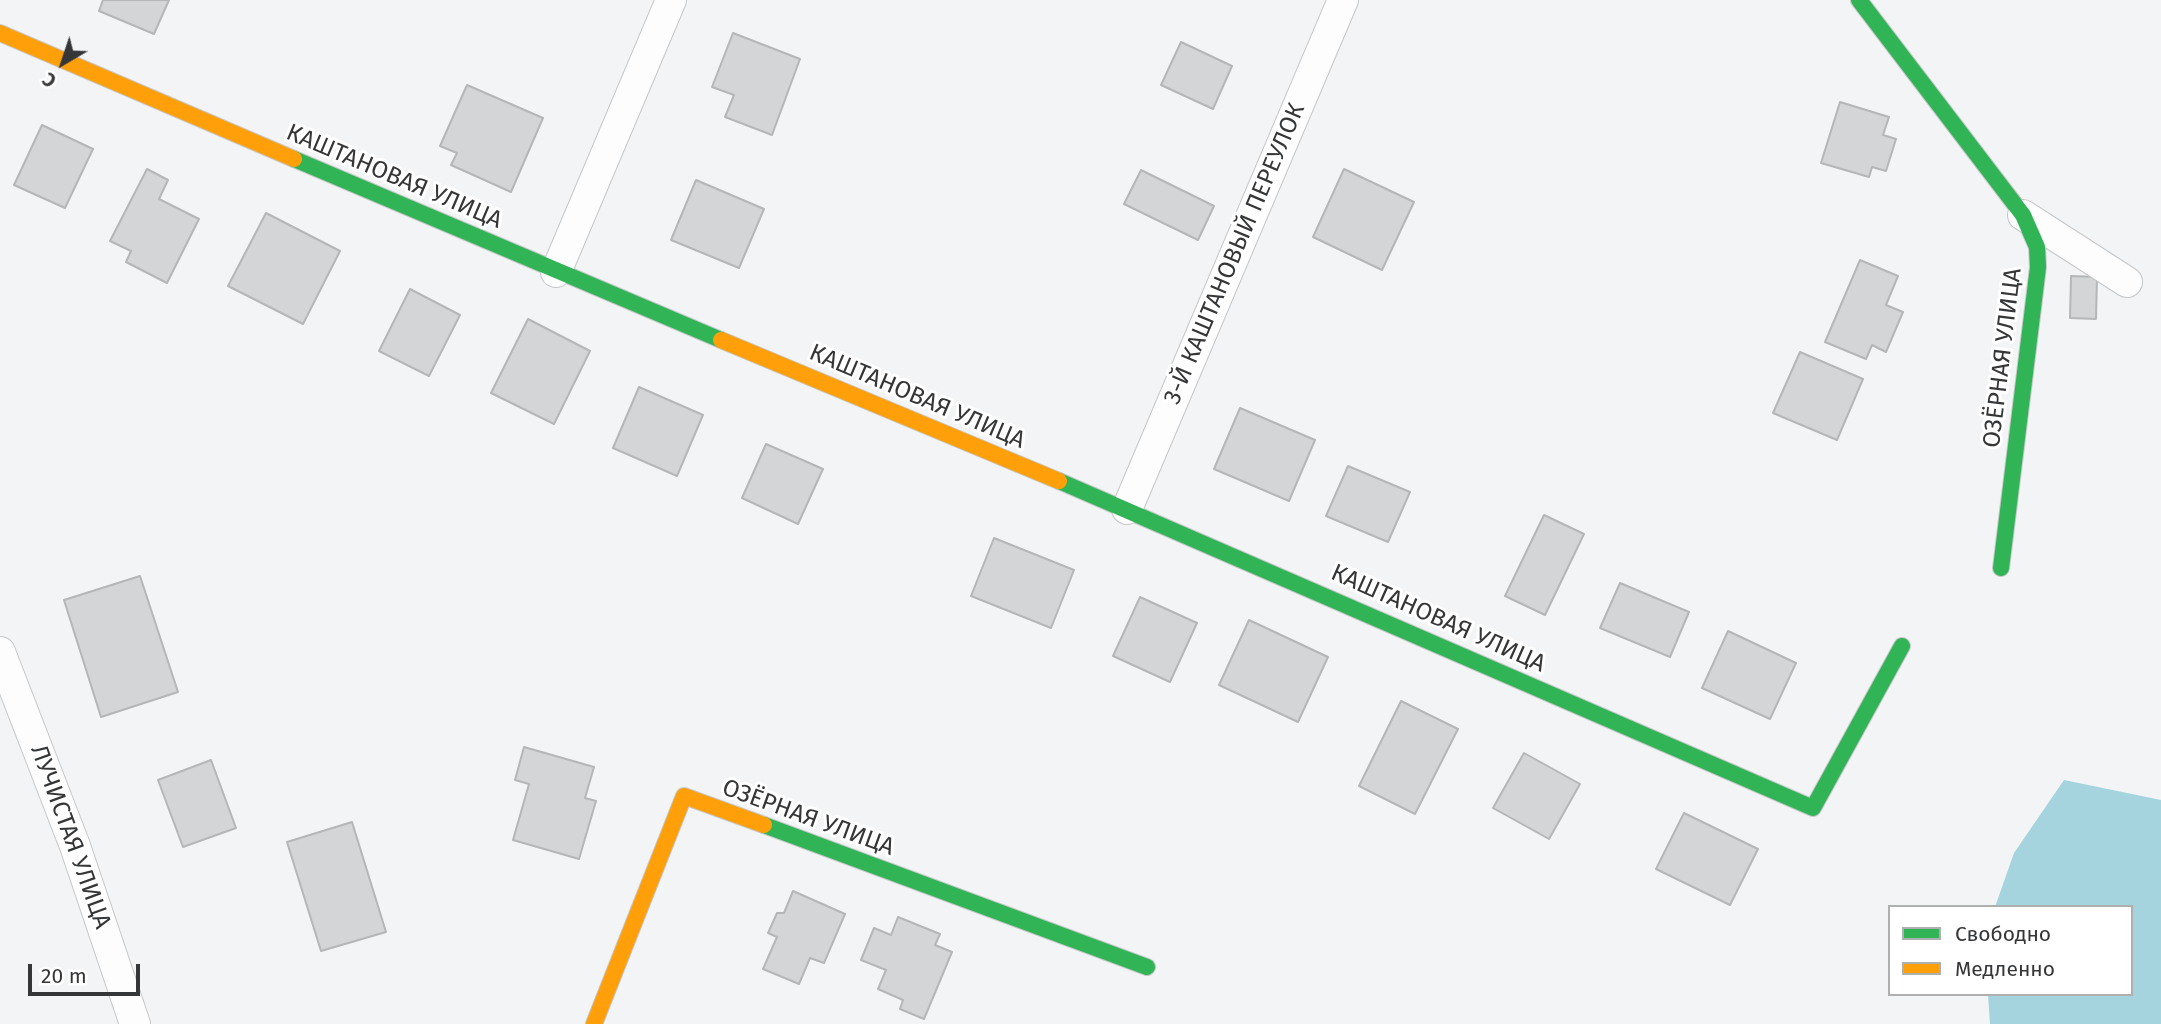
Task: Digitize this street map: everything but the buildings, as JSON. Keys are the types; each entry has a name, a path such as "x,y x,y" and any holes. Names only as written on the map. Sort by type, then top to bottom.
{"street":[{"path":"556,272 671,0"},
{"name":"3-Й КАШТАНОВЫЙ ПЕРЕУЛОК","path":"1127,509 1343,0"},
{"name":"ОЗЁРНАЯ УЛИЦА","path":"1859,0 2023,215 2037,247 2038,267 2001,568"},
{"name":"КАШТАНОВАЯ УЛИЦА","path":"0,33 556,272 1127,509 1814,807 1902,646"},
{"path":"2023,215 2127,282"},
{"name":"ЛУЧИСТАЯ УЛИЦА","path":"0,652 75,846 135,1024"},
{"name":"ОЗЁРНАЯ УЛИЦА","path":"594,1024 684,796 1147,967"}],"water":[{"path":"2064,780 2161,800 2161,1024 1990,1024 1988,996 2133,996 2133,905 1996,905 2014,853"}],"traffic: fast":[{"path":"1859,0 2023,215 2037,247 2038,267 2001,568"},
{"path":"294,159 721,340"},
{"path":"1059,481 1813,808 1902,646"},
{"path":"764,825 1147,967"}],"traffic: slow":[{"path":"0,33 294,159"},
{"path":"721,340 1059,481"},
{"path":"594,1024 684,796 764,825"}]}
